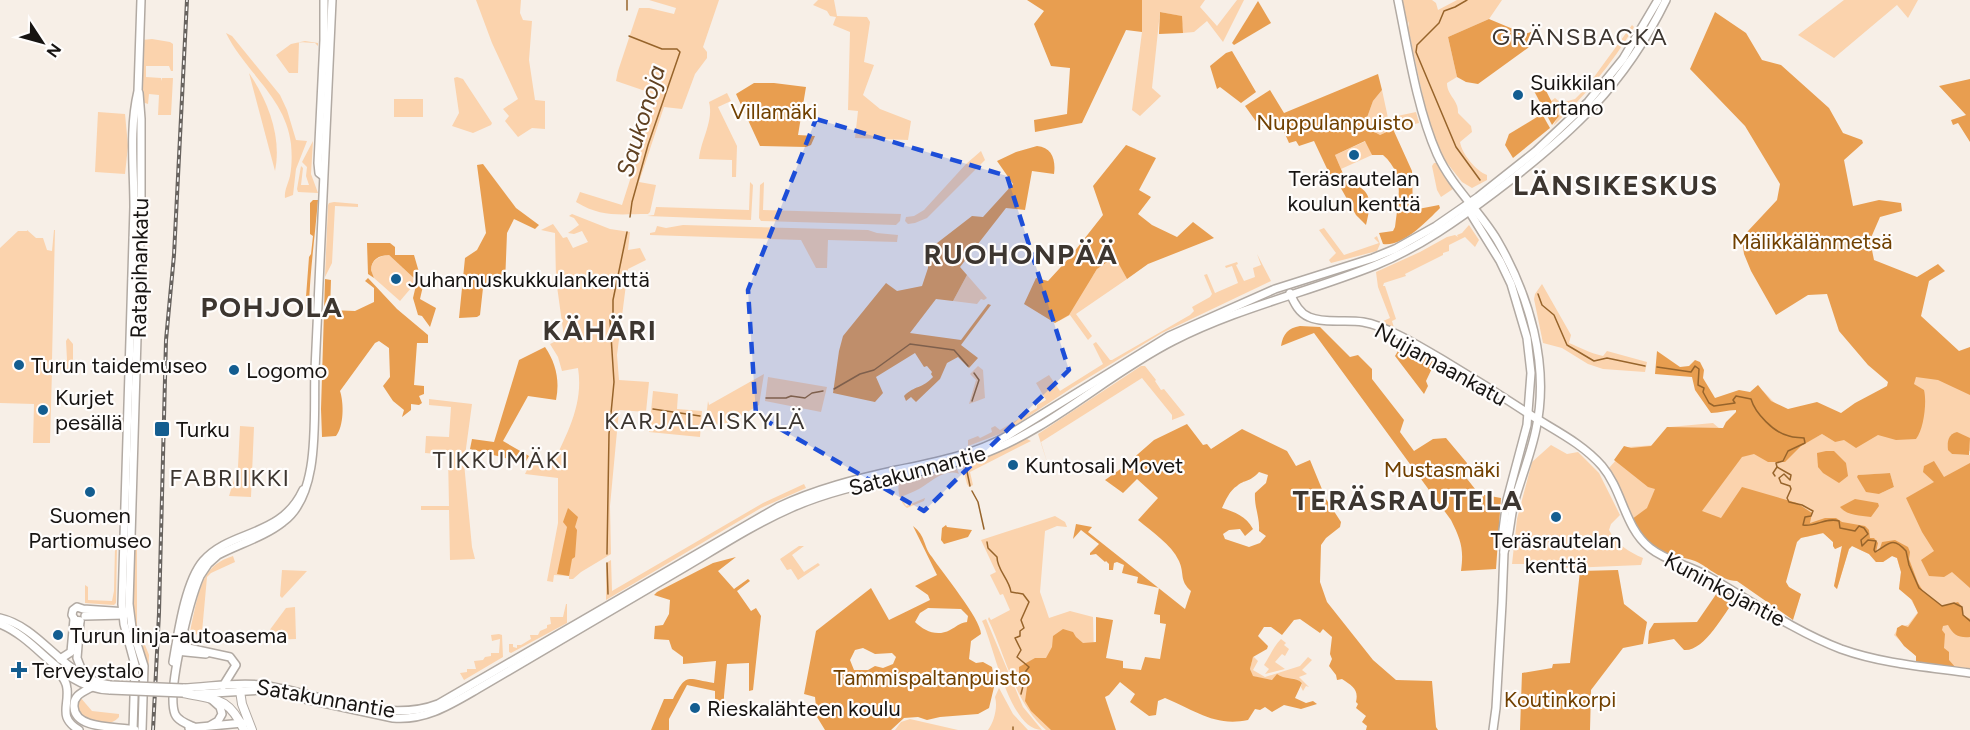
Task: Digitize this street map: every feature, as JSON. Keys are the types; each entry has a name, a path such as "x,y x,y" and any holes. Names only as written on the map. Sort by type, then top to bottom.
{"highway":[{"path":"239,688 246,727"},
{"path":"183,691 228,706 246,727"}],"main road":[{"name":"Ratapihankatu","path":"134,730 135,665 125,613 134,216 133,149 135,103 138,91 141,0"},
{"path":"323,176 318,171 318,163 324,0"},
{"path":"246,727 211,725 185,728 171,716 169,702 171,670 178,649 190,585 204,560 223,546 284,519 303,500 308,488 315,424 314,389 332,0"},
{"path":"1398,0 1430,136 1444,167 1496,240 1512,269 1530,319 1539,372 1538,419 1514,504 1504,552 1493,730"},
{"name":"Satakunnantie","path":"365,709 400,711 421,709 438,704 768,512 823,489 953,458 991,445 1168,336 1287,285 1395,249 1471,207 1588,102 1623,59 1658,0"},
{"name":"Satakunnantie","path":"183,691 223,686 263,690 365,709 393,718 409,718 441,710 772,516 832,493 946,465 991,451 1029,432 1170,342 1211,324 1399,255 1438,232 1560,140 1600,101 1637,52 1666,0"},
{"path":"1471,207 1503,267 1524,322 1531,373 1529,414 1506,509 1503,530 1504,552"},
{"name":"Nuijamaankatu","path":"1287,285 1299,309 1309,317 1319,320 1364,322 1382,327 1441,359 1538,419"},
{"name":"Kuninkojantie","path":"1538,419 1586,450 1602,467 1635,532 1658,554 1697,570 1802,630 1841,649 1899,664 1970,673"},
{"name":"Ratapihankatu","path":"125,613 144,666 142,730"},
{"path":"80,616 125,613"},
{"path":"80,616 78,663 86,678"},
{"path":"62,661 71,652 80,616"},
{"path":"0,618 19,626 86,678 110,688"},
{"path":"0,624 15,633 71,678 92,687 183,691"},
{"path":"178,649 204,654 212,652 230,657 236,665 223,686"},
{"path":"53,664 72,658 77,651"},
{"path":"53,664 66,684 65,713 72,725 79,730"},
{"path":"92,687 80,693 74,701 74,710 79,720 86,726 94,728 134,730"},
{"name":"Satakunnantie","path":"183,691 239,688"},
{"path":"211,699 220,707 222,714 220,719 211,725"}],"highlighted area":[{"path":"816,119 1007,176 1069,370 924,511 756,415 748,290"}],"shaded area":[{"path":"476,0 521,0 520,13 523,20 532,21 529,60 535,100 545,101 545,129 532,128 518,137 505,121 509,116 503,109 518,99 492,43"},
{"path":"649,0 719,0 703,47 707,52 707,58 695,74 682,109 664,107 639,182 656,185 650,212 648,214 611,214 594,211 576,202 580,192 622,205 657,95 616,81 639,8 674,14 676,8"},
{"path":"818,0 834,0 837,16 867,17 870,22 864,62 874,65 863,95 880,109 911,121 908,140 855,138 858,111 848,110 850,32 833,25 836,17 830,16 827,11 813,5"},
{"path":"1142,0 1205,0 1200,7 1217,26 1237,0 1244,0 1223,42 1207,21 1194,32 1183,33 1181,16 1160,12 1152,88 1161,96 1140,116 1132,110 1142,32"},
{"path":"1402,0 1432,0 1436,3 1438,10 1457,0 1502,0 1489,19 1448,37 1457,77 1447,83 1449,91 1457,105 1458,113 1471,126 1472,132 1460,142 1461,147 1474,166 1487,175 1487,180 1472,188 1462,182 1440,154 1429,125 1408,28 1409,21 1407,25"},
{"path":"1844,0 1918,0 1908,18 1897,5 1834,58 1798,35"},
{"path":"1632,25 1634,27 1607,67 1576,104 1553,126 1559,115 1551,101 1555,98 1561,103 1575,99 1586,88"},
{"path":"226,33 232,36 280,95 296,140 307,141 296,169 293,195 285,198 291,172 292,152 288,128 273,99 243,60"},
{"path":"152,39 173,44 173,71 169,66 146,66 146,77 161,78 162,81 162,78 173,78 171,115 158,115 159,95 149,94 148,104 142,102 142,40"},
{"path":"299,42 298,73 289,73 276,55 291,44"},
{"path":"249,73 262,95 272,120 277,145 275,171"},
{"path":"454,78 463,79 492,123 491,125 473,133 452,126 459,113"},
{"path":"1382,90 1388,118 1416,112 1419,123 1393,129 1380,135 1364,126 1373,101"},
{"path":"727,93 731,101 718,107 737,146 736,177 732,177 732,160 699,159 709,123 709,102"},
{"path":"394,99 423,99 423,117 394,117"},
{"path":"98,112 125,114 128,146 125,174 95,172"},
{"path":"313,141 311,174 318,193 298,192 301,166 303,168 301,185 309,185 306,176 307,167 302,162"},
{"name":"Teräsrautelan koulun kenttä","path":"1366,141 1372,155 1341,169 1335,155"},
{"path":"1126,145 1136,149 1135,169 1092,277 1097,269 1116,257 1127,279 1076,314 1092,336 1088,340 1070,315 1059,321 1061,311 1120,184"},
{"path":"981,151 985,160 927,218 908,224 905,221 906,217 914,216 924,210"},
{"path":"1437,163 1453,189 1441,197 1437,190 1432,166"},
{"path":"750,182 753,185 751,220 647,216 654,215 656,207 749,210"},
{"path":"764,182 763,210 901,214 900,221 896,225 761,221 759,218 760,185"},
{"path":"334,202 358,204 358,207 335,206 332,263 325,277 328,205"},
{"path":"1842,213 1906,312 1940,349 1970,356 1970,451 1949,450 1952,454 1970,455 1970,670 1916,661 1916,656 1894,635 1900,627 1908,625 1918,612 1910,598 1899,589 1901,572 1897,558 1892,556 1883,562 1876,562 1869,554 1852,546 1849,549 1837,589 1834,586 1842,546 1835,549 1833,542 1824,533 1806,537 1797,534 1784,578 1788,587 1801,594 1797,606 1649,512 1653,494 1648,508 1632,519 1608,469 1628,447 1656,445 1670,427 1713,423 1720,429 1724,428 1754,391 1763,391 1811,440 1822,434 1835,442 1903,378","holes":["1890,473 1894,487 1879,494 1859,475"]},
{"path":"572,214 610,229 630,232 628,250 640,248 646,260 628,269 617,355 619,380 649,382 646,412 619,410 610,506 611,554 573,579 569,579 569,576 554,575 553,582 547,581 558,523 558,478 525,474 533,458 551,468 568,432 576,407 578,368 562,371 558,357 550,344 564,337 556,279 555,233 541,230 553,224 563,238 567,237 573,248 588,242 582,231 574,234 568,233 579,225 574,218 569,216"},
{"path":"683,225 868,230 898,235 897,242 828,240 827,268 816,268 801,240 650,235 655,232 657,226 666,228"},
{"path":"1469,225 1479,240 1475,247 1465,237 1449,245 1449,251 1443,255 1405,274 1406,276 1384,283 1383,286 1385,286 1396,319 1392,321 1395,331 1381,322 1390,318 1378,287 1376,272 1447,237 1455,235 1458,237 1457,235"},
{"path":"1324,228 1344,255 1379,243 1374,238 1377,236 1380,244 1377,251 1331,263 1329,260 1336,253 1319,230"},
{"path":"27,230 36,238 43,238 47,250 52,251 55,230 52,360 67,360 66,341 68,338 73,344 73,360 81,361 77,363 76,370 52,370 50,443 33,443 34,404 0,403 0,248 18,231"},
{"path":"1257,254 1271,281 1162,333 1005,432 968,446 968,440 978,436 980,438 992,432 991,428 995,426 1000,430 1037,408 1037,405 1046,400 1036,383 1049,375 1060,391 1103,364 1093,344 1096,342 1112,360 1190,315 1194,311 1192,307 1212,294 1204,275 1207,274 1215,293 1238,283 1232,266 1226,268 1225,266 1237,262 1236,265 1244,281 1255,277 1253,268 1261,265"},
{"name":"Juhannuskukkulankenttä","path":"389,255 417,281 400,301 374,278 371,270 376,260"},
{"path":"967,275 987,298 981,299 977,304 953,301"},
{"path":"1542,284 1571,335 1569,343 1603,356 1607,351 1647,362 1645,372 1603,369 1588,364 1562,348 1543,343 1534,299"},
{"path":"978,366 983,370 985,398 969,404 976,380 970,374"},
{"path":"1141,366 1145,366 1161,390 1164,389 1185,415 1172,420 1172,415 1142,378 1041,442 1048,465 1038,434"},
{"path":"764,374 759,405 731,422 705,427 708,401 709,405"},
{"path":"768,377 827,387 821,412 765,401"},
{"path":"653,391 678,394 677,409 702,411 700,437 649,432"},
{"path":"429,399 472,404 464,463 475,559 450,560 449,510 421,510 421,506 449,506 448,455 425,453 426,436 449,437 451,407 429,405"},
{"path":"240,426 254,427 251,497 229,496 238,467"},
{"path":"1025,438 1031,441 970,472 973,485 969,487 962,465 931,473 1008,447"},
{"path":"1551,445 1567,454 1578,452 1599,473 1620,515 1611,524 1609,530 1623,547 1643,558 1641,565 1569,568 1546,566 1545,564 1512,564 1517,519 1532,462"},
{"path":"957,469 959,474 944,474 901,497 906,506 925,498 924,501 907,508 901,500 899,482"},
{"path":"804,484 806,488 761,508 606,600 606,563 611,560 612,591 763,503"},
{"path":"1055,516 1065,522 1067,527 1057,526 1045,531 1040,592 1049,618 1070,611 1093,617 1094,657 1109,730 1046,730 1035,719 1018,692 988,619 989,617 991,620 1010,610 1003,594 1000,595 990,575 996,572 981,540"},
{"path":"88,544 117,544 116,603 114,605 85,603 85,585 88,587 88,600 112,601 114,591 115,547 88,546"},
{"path":"133,545 137,548 137,625 149,655 148,679 146,679 145,657 135,630 131,602 134,586"},
{"path":"799,546 804,546 792,555 804,572 818,563 820,565 798,580 791,569 787,570 780,559"},
{"path":"233,556 235,562 207,577 202,632 190,637 197,599 206,576 217,564"},
{"path":"282,570 307,571 282,598 280,596"},
{"path":"566,604 567,623 511,653 509,652 509,644 517,648 517,645 531,639 530,635 538,635 540,631 547,628 547,625 551,624 550,617 563,617"},
{"path":"295,607 296,639 271,640 266,635 286,608"},
{"path":"986,619 1023,707 1042,730 1030,726 1020,716 1012,702 982,621"},
{"path":"491,635 502,635 503,657 464,680 460,673 467,672 467,669 476,669 474,661 483,660 491,656 491,653 499,653 500,639 492,641"},
{"path":"1281,639 1289,649 1285,656 1282,654 1275,662 1285,669 1265,674 1269,669 1264,665"},
{"path":"1253,656 1258,661 1253,670 1265,677 1300,666 1308,657 1312,660 1302,670 1307,674 1299,677 1309,687 1306,686 1303,691 1302,683 1291,678 1270,680 1252,676 1250,669"},
{"path":"999,688 1013,714 1028,730 988,730 995,714 995,697"},
{"path":"80,697 92,711 119,714 119,717 106,724 83,719 77,710"},
{"path":"910,719 958,730 895,730 901,722"}],"green space":[{"path":"1027,0 1142,0 1142,32 1126,30 1082,123 1035,132 1034,120 1067,114 1070,68 1051,66 1034,24 1044,11"},
{"path":"1258,1 1271,23 1234,45 1232,43"},
{"path":"1160,12 1182,16 1183,33 1159,34"},
{"name":"Mälikkälänmetsä","path":"1715,12 1746,33 1762,60 1781,65 1829,108 1843,133 1862,140 1863,143 1844,160 1853,206 1879,200 1901,203 1902,211 1880,217 1870,240 1874,260 1917,277 1938,264 1945,271 1929,281 1921,316 1959,351 1970,347 1970,395 1938,380 1916,377 1914,384 1924,390 1925,401 1923,422 1916,439 1896,440 1878,435 1856,448 1844,440 1835,442 1822,434 1801,446 1785,462 1768,462 1754,454 1742,457 1702,511 1721,518 1742,487 1797,503 1812,513 1810,523 1825,518 1836,518 1842,522 1865,526 1869,530 1870,538 1874,538 1878,543 1876,552 1879,551 1882,542 1895,540 1908,547 1909,559 1923,591 1942,606 1958,602 1962,607 1963,615 1970,619 1970,637 1960,636 1954,633 1948,625 1943,626 1944,648 1949,652 1949,660 1956,668 1920,664 1916,661 1916,656 1896,635 1897,628 1902,625 1908,627 1918,613 1912,600 1899,589 1901,572 1897,558 1892,556 1883,562 1876,562 1869,554 1852,546 1849,549 1837,589 1834,586 1842,546 1835,549 1833,542 1823,533 1801,538 1797,542 1786,582 1789,587 1801,594 1793,620 1737,581 1720,576 1695,561 1658,551 1645,539 1632,519 1647,508 1655,489 1648,487 1614,460 1624,446 1631,448 1651,446 1667,427 1723,428 1736,412 1733,410 1711,413 1695,390 1692,377 1655,374 1657,351 1680,367 1689,366 1695,360 1700,362 1704,370 1703,378 1715,398 1739,390 1750,392 1758,385 1771,401 1788,409 1817,402 1841,413 1887,386 1888,382 1868,365 1839,331 1827,294 1808,295 1776,315 1751,271 1744,254 1742,240 1777,200 1780,184 1745,126 1690,69"},
{"path":"1489,19 1525,34 1531,32 1534,37 1532,45 1478,84 1466,82 1457,77 1448,37"},
{"path":"1232,51 1256,92 1241,103 1220,87 1217,89 1210,66"},
{"name":"Nuppulanpuisto","path":"1378,74 1382,90 1373,101 1364,126 1380,135 1393,129 1412,171 1413,210 1439,205 1440,208 1414,232 1391,244 1383,244 1379,233 1393,231 1395,227 1399,188 1395,171 1383,155 1372,155 1365,141 1335,155 1347,183 1356,185 1366,193 1369,210 1366,225 1356,215 1338,183 1329,173 1314,141 1299,146 1296,141 1289,143 1278,118 1260,127 1245,106 1270,90 1284,113"},
{"path":"1970,79 1970,142 1958,123 1953,125 1951,120 1966,115 1939,86"},
{"name":"Villamäki","path":"754,83 806,87 798,135 815,136 811,145 806,147 760,146 736,94"},
{"path":"1542,83 1559,116 1552,125 1533,89"},
{"path":"1542,114 1550,128 1513,158 1505,145 1509,134"},
{"path":"1126,145 1156,158 1139,190 1151,197 1138,214 1152,225 1177,237 1193,222 1214,238 1148,264 1127,279 1115,257 1097,269 1069,315 1055,323 1024,304 1036,278 1048,281 1103,215 1093,186"},
{"path":"1037,146 1046,149 1052,155 1054,174 1032,171 1025,210 1006,208 960,267 967,275 953,301 936,299 910,333 961,340 988,304 991,305 961,345 978,358 969,368 958,357 947,363 940,379 916,402 911,397 906,401 904,396 933,377 932,372 927,366 924,367 915,353 876,377 883,393 875,402 833,393 843,336 886,283 897,291 922,286 928,268 928,250 972,216 983,217 1013,184 997,161"},
{"path":"483,164 516,208 539,225 535,229 514,219 507,233 505,284 483,288 480,315 459,318 465,258 477,250 486,233 477,165"},
{"path":"318,200 309,306 305,310 313,236 310,234 310,203"},
{"path":"367,243 390,243 395,247 395,255 414,255 423,286 420,299 436,308 430,327 422,316 418,315 413,298 417,281 389,255 379,257 374,261 371,270 374,278 368,274"},
{"path":"368,278 397,309 428,335 428,343 417,343 414,385 424,386 424,394 419,396 422,403 411,404 411,410 402,417 404,410 393,401 383,386 390,377 389,348 379,341 375,343 340,391 342,414 339,432 336,436 322,437 325,279 331,280 330,310 355,311 374,302 374,288 365,281"},
{"name":"Mustasmäki","path":"1300,326 1320,327 1350,357 1358,355 1372,369 1372,379 1404,420 1400,432 1414,451 1433,439 1446,438 1467,463 1464,475 1479,494 1501,498 1496,569 1461,571 1461,545 1451,520 1314,333 1281,346 1287,332"},
{"path":"1402,344 1435,362 1426,381 1428,386 1424,394 1395,356"},
{"path":"545,347 556,372 558,386 556,400 528,396 503,441 529,456 525,463 470,449 472,439 494,442 519,360"},
{"path":"1187,424 1203,445 1207,444 1211,449 1242,429 1287,451 1296,466 1310,460 1326,499 1341,522 1340,527 1321,545 1320,582 1327,602 1373,660 1396,680 1432,681 1438,730 1366,730 1367,726 1362,722 1366,716 1356,708 1358,704 1356,691 1342,679 1337,680 1329,666 1332,659 1330,654 1332,637 1323,629 1320,633 1300,619 1294,620 1282,635 1271,627 1264,627 1258,636 1268,646 1267,649 1253,657 1250,669 1253,676 1272,680 1277,674 1299,681 1302,683 1295,698 1306,703 1313,701 1317,704 1301,709 1284,705 1272,712 1265,707 1260,710 1255,709 1248,720 1236,722 1205,716 1165,698 1158,701 1156,715 1149,716 1130,702 1135,694 1120,682 1105,697 1116,730 1051,730 1031,711 1025,701 1027,687 1021,685 1023,682 1019,680 1019,667 1035,658 1046,658 1052,647 1053,636 1063,629 1073,632 1083,643 1096,642 1096,617 1113,620 1106,658 1123,661 1123,668 1141,670 1145,657 1160,659 1166,624 1160,623 1160,615 1154,614 1159,588 1185,609 1191,591 1185,584 1176,555 1138,520 1158,498 1137,479 1123,493 1105,480 1154,440","holes":["1259,472 1268,475 1266,483 1255,493 1259,531 1266,536 1260,543 1249,547 1225,539 1223,534 1229,530 1240,529 1245,536 1253,529 1240,515 1222,508 1230,493"]},
{"path":"1957,432 1970,438 1969,455 1952,454 1948,450 1949,439"},
{"path":"1834,451 1846,463 1848,476 1839,483 1818,467 1817,453"},
{"path":"1934,461 1944,477 1970,463 1970,588 1952,572 1944,577 1929,576 1921,560 1934,551 1906,498 1934,482 1923,472 1924,466"},
{"path":"1890,473 1894,487 1879,494 1866,492 1857,477 1858,475"},
{"path":"1855,499 1878,503 1879,506 1871,517 1850,514 1840,507"},
{"path":"568,508 578,517 575,527 577,530 575,557 572,559 569,576 557,574 567,527 563,522"},
{"path":"1076,524 1092,527 1088,532 1158,588 1137,583 1138,577 1122,573 1124,565 1114,563 1113,570 1109,570 1109,564 1106,561 1096,554 1090,555 1099,544 1081,530 1073,539"},
{"path":"946,525 972,530 968,537 944,544 941,540 942,528"},
{"name":"Tammispaltanpuisto","path":"913,526 979,627 981,634 971,641 969,659 992,667 995,683 989,708 978,714 927,720 918,717 904,718 891,730 825,730 817,717 815,697 804,694 816,631 871,588 889,620 930,600 928,595 915,586 937,575","holes":["928,608 961,609 968,616 967,622 945,632 931,632 915,622 920,613","863,648 875,654 892,653 896,657 893,664 883,668 875,666 868,670 854,670 850,660 855,650"]},
{"path":"736,557 718,571 734,589 748,579 750,581 737,591 751,611 756,608 761,616 753,690 749,691 749,663 727,664 724,712 715,711 715,691 687,685 669,719 669,730 651,730 664,699 673,699 685,681 692,679 714,683 716,661 683,664 683,657 672,649 669,640 654,639 655,626 663,625 669,614 670,600 654,595 713,563"},
{"name":"Koutinkorpi","path":"1618,570 1624,604 1647,622 1643,644 1623,648 1591,690 1590,730 1520,730 1522,673 1552,668 1553,664 1570,663 1580,571"},
{"path":"1719,590 1735,599 1713,631 1699,645 1684,650 1674,639 1648,644 1649,631 1654,623 1697,622"}],"waterway":[{"name":"Saukonoja","path":"627,0 627,10"},
{"path":"1467,0 1444,11 1439,23 1417,45 1416,52 1456,147 1480,180"},
{"name":"Saukonoja","path":"629,36 662,49 677,49 680,52 648,145 630,217"},
{"path":"607,554 609,434 614,382 610,320 613,315 613,300 627,232"},
{"path":"1538,294 1542,305 1554,315 1567,345 1594,361 1607,358 1645,366"},
{"path":"834,389 860,374 874,370 910,344 954,350 968,366"},
{"path":"1657,367 1691,372 1695,366 1699,369 1698,385 1704,388 1703,392 1709,403 1714,406 1735,403 1733,400 1736,396 1751,399 1771,427 1783,434 1804,438 1805,443 1788,451 1783,461 1776,463 1777,467 1791,475 1790,480 1784,474 1779,478 1781,483 1790,486 1787,498 1789,502 1813,511 1811,516 1805,517 1803,525 1834,520 1839,521 1840,528 1855,531 1859,526 1864,528 1868,534 1861,540 1862,546 1868,540 1876,541 1875,552 1890,543 1897,543 1906,551 1909,565 1919,588 1942,606 1954,603 1962,607 1963,615 1970,621"},
{"path":"972,401 979,380 974,373"},
{"path":"766,398 791,396 805,398 812,393 823,391"},
{"path":"653,409 700,416"},
{"path":"966,467 970,486"},
{"path":"1775,476 1773,473 1777,467"},
{"path":"972,491 978,502 984,529"},
{"path":"987,542 988,548 997,557 1011,592 1023,594 1029,602 1021,620 1024,628 1020,631 1020,636 1015,638 1021,650 1017,657 1029,667 1020,679 1024,682 1021,694"},
{"path":"607,563 608,594"}],"railway":[{"path":"153,730 159,613 166,340 174,255 187,0"}],"place":[{"name":"Suikkilan kartano","path":"1518,95"},
{"name":"Teräsrautelan koulun kenttä","path":"1354,155"},
{"name":"Juhannuskukkulankenttä","path":"396,279"},
{"name":"Turun taidemuseo","path":"19,365"},
{"name":"Logomo","path":"234,370"},
{"name":"Kurjet pesällä","path":"43,410"},
{"name":"Turku","path":"162,429"},
{"name":"Kuntosali Movet","path":"1013,465"},
{"name":"Suomen Partiomuseo","path":"90,492"},
{"name":"Teräsrautelan kenttä","path":"1556,517"},
{"name":"Turun linja-autoasema","path":"58,635"},
{"name":"Terveystalo","path":"19,670"},
{"name":"Rieskalähteen koulu","path":"695,708"}],"district":[{"name":"GRÄNSBACKA","path":"1580,37"},
{"name":"LÄNSIKESKUS","path":"1616,185"},
{"name":"RUOHONPÄÄ","path":"1021,254"},
{"name":"POHJOLA","path":"272,307"},
{"name":"KÄHÄRI","path":"600,330"},
{"name":"KARJALAISKYLÄ","path":"705,421"},
{"name":"TIKKUMÄKI","path":"501,460"},
{"name":"FABRIIKKI","path":"230,478"},
{"name":"TERÄSRAUTELA","path":"1408,500"}]}
